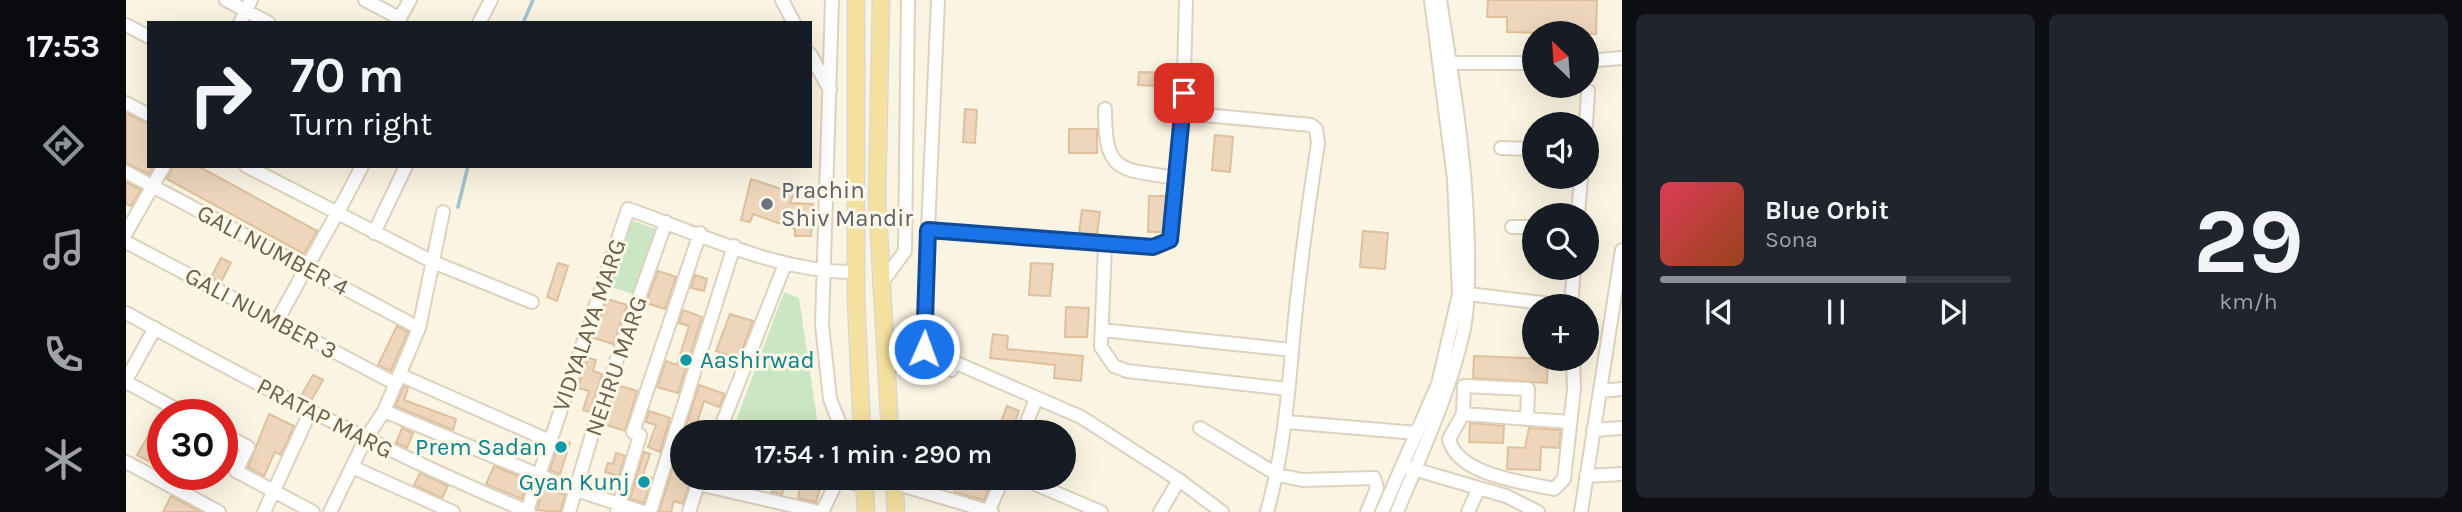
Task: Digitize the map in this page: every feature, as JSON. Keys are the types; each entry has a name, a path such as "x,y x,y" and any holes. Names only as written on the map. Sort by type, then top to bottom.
{"main road":[{"path":"856,0 856,272 862,420"},
{"path":"881,0 877,198 880,285 890,420"},
{"path":"865,490 866,512"},
{"path":"895,490 897,512"}],"street":[{"path":"226,0 249,5 267,21"},
{"path":"365,0 398,20 410,0"},
{"path":"480,21 491,0"},
{"path":"782,0 793,21"},
{"path":"832,0 823,272 824,366 830,399 838,420"},
{"path":"880,285 905,251 908,0"},
{"path":"924,349 938,0"},
{"path":"928,230 1153,247 1170,240 1184,113 1186,0"},
{"path":"1397,512 1434,425 1463,335 1468,294 1467,196 1461,127 1431,0"},
{"path":"1382,512 1437,384 1459,294 1454,178 1440,0"},
{"path":"241,21 249,5"},
{"path":"126,25 147,36"},
{"path":"812,58 830,91"},
{"path":"1600,60 1622,58"},
{"path":"1446,63 1522,63"},
{"path":"126,103 147,114"},
{"path":"1105,108 1105,139 1112,159 1121,167 1135,172 1177,178"},
{"path":"1184,113 1311,125 1316,130 1318,143 1303,237 1287,422 1278,475 1267,512"},
{"path":"1501,148 1522,149"},
{"path":"126,233 163,168"},
{"path":"250,168 433,262 532,302"},
{"path":"277,322 305,267 339,214 361,168"},
{"path":"374,233 405,168"},
{"name":"GALI NUMBER 4","path":"126,172 419,328"},
{"name":"VIDYALAYA MARG","path":"528,512 537,475 628,209 666,222"},
{"path":"330,512 365,440 384,411 419,328 443,212"},
{"path":"666,222 785,264 823,272 856,272"},
{"name":"NEHRU MARG","path":"569,512 666,222"},
{"path":"1512,227 1522,227"},
{"path":"618,509 640,435 633,432 700,233"},
{"name":"GALI NUMBER 3","path":"126,242 277,322 398,379 550,441"},
{"path":"1105,244 1101,347 1114,366 1127,371 1288,389"},
{"path":"650,512 734,246"},
{"path":"1581,512 1606,347 1617,311 1622,250"},
{"path":"724,420 785,264"},
{"path":"1468,294 1522,300"},
{"name":"PRATAP MARG","path":"126,313 365,440 447,479 528,512"},
{"path":"155,328 126,381 158,399"},
{"path":"1102,330 1292,350"},
{"path":"886,345 924,349 1035,402"},
{"path":"886,345 1080,417 1222,512"},
{"path":"1606,347 1622,346"},
{"path":"1527,419 1528,389 1464,386 1463,414 1449,439 1455,452 1486,474 1554,489 1563,479 1574,390 1573,371"},
{"path":"1600,391 1622,389"},
{"path":"1028,420 1035,402"},
{"path":"384,411 618,509 643,512"},
{"path":"264,512 310,412"},
{"path":"1463,414 1569,422"},
{"path":"1287,422 1417,433"},
{"path":"1200,428 1278,475 1302,480 1374,478 1377,488 1367,512"},
{"path":"1594,430 1622,428"},
{"path":"238,442 248,447 238,467"},
{"path":"126,462 219,512"},
{"path":"1402,465 1478,490 1506,496 1538,512"},
{"path":"352,467 453,512"},
{"path":"238,472 313,512"},
{"path":"1586,476 1622,474"},
{"path":"1160,512 1177,483"},
{"path":"1177,483 1211,512"},
{"path":"689,512 696,490"},
{"path":"734,490 821,512 830,490"},
{"path":"924,490 989,512 998,490"},
{"path":"1049,490 1101,512"},
{"path":"1468,512 1478,490"}],"green space":[{"path":"631,220 659,230 636,295 608,286"},
{"path":"784,292 799,298 817,420 736,420"}],"building":[{"path":"1488,0 1597,0 1596,21 1522,21 1522,32 1507,32 1507,17 1487,17"},
{"path":"1139,72 1173,73 1172,87 1138,85"},
{"path":"965,109 977,110 975,143 963,142"},
{"path":"126,113 147,123 147,168 153,168 149,174 126,163"},
{"path":"1069,129 1097,129 1097,153 1069,153"},
{"path":"1215,135 1233,137 1230,172 1212,170"},
{"path":"172,168 202,168 317,231 304,254 167,179"},
{"name":"Prachin Shiv Mandir","path":"751,179 794,193 790,203 813,204 811,236 795,236 795,229 753,214 750,222 741,220"},
{"path":"126,182 141,190 131,206 126,204"},
{"path":"1149,196 1167,196 1163,232 1148,232"},
{"path":"1082,210 1100,212 1097,234 1079,233"},
{"path":"1363,231 1388,233 1385,269 1360,267"},
{"path":"221,258 231,263 221,282 211,277"},
{"path":"558,263 568,266 557,301 547,297"},
{"path":"1031,263 1053,264 1050,296 1029,295"},
{"path":"658,271 676,277 665,309 646,303"},
{"path":"695,275 707,279 704,291 691,288"},
{"path":"607,299 627,305 613,344 594,338"},
{"path":"1066,307 1089,308 1087,337 1065,337"},
{"path":"683,310 702,317 678,393 657,387 666,361 677,365 689,326 679,323"},
{"path":"730,314 753,321 739,358 716,351"},
{"path":"397,326 408,332 391,371 378,365"},
{"path":"993,334 1008,336 1007,349 1083,356 1081,381 1054,378 1055,365 990,358"},
{"path":"1474,356 1522,358 1522,371 1548,371 1547,383 1473,378"},
{"path":"588,358 596,360 593,371 602,374 590,412 583,410 589,391 578,388"},
{"path":"313,375 323,380 311,401 301,396"},
{"path":"617,385 637,391 625,431 604,424"},
{"path":"699,385 725,394 719,407 704,401 698,420 688,420"},
{"path":"404,386 408,388 404,400 456,419 453,430 395,406"},
{"path":"1007,406 1019,411 1016,420 1002,420"},
{"path":"649,411 670,418 660,452 648,447 656,425 646,422"},
{"path":"269,414 294,426 281,455 275,452 264,476 248,467"},
{"path":"1470,423 1504,426 1503,443 1469,442"},
{"path":"402,428 413,433 407,448 396,443"},
{"path":"1529,428 1561,430 1559,448 1541,447 1540,470 1507,469 1508,447 1525,448"},
{"path":"147,438 147,460 137,455"},
{"path":"560,440 570,443 560,474 550,470"},
{"path":"644,452 650,454 643,475 652,478 644,503 630,499"},
{"path":"616,453 625,456 619,476 605,472 608,463 613,464"},
{"path":"494,466 528,480 522,499 486,484"},
{"path":"420,473 448,486 442,498 414,485"},
{"path":"670,477 670,490 687,490 683,504 674,501 671,512 659,512"},
{"path":"544,487 565,495 560,512 537,510"},
{"path":"773,490 783,490 782,494"},
{"path":"800,490 820,490 816,502 798,498"},
{"path":"955,490 988,491 984,500 954,492"},
{"path":"171,496 201,512 163,512"}],"waterway":[{"path":"524,21 533,0"},
{"path":"458,207 468,168"}],"place":[{"name":"Prachin Shiv Mandir","path":"767,204"},
{"name":"Aashirwad","path":"686,360"},
{"name":"Prem Sadan","path":"561,447"},
{"name":"Gyan Kunj","path":"644,482"}],"route":[{"path":"924,349 928,230 1153,247 1170,240 1184,93"}]}
